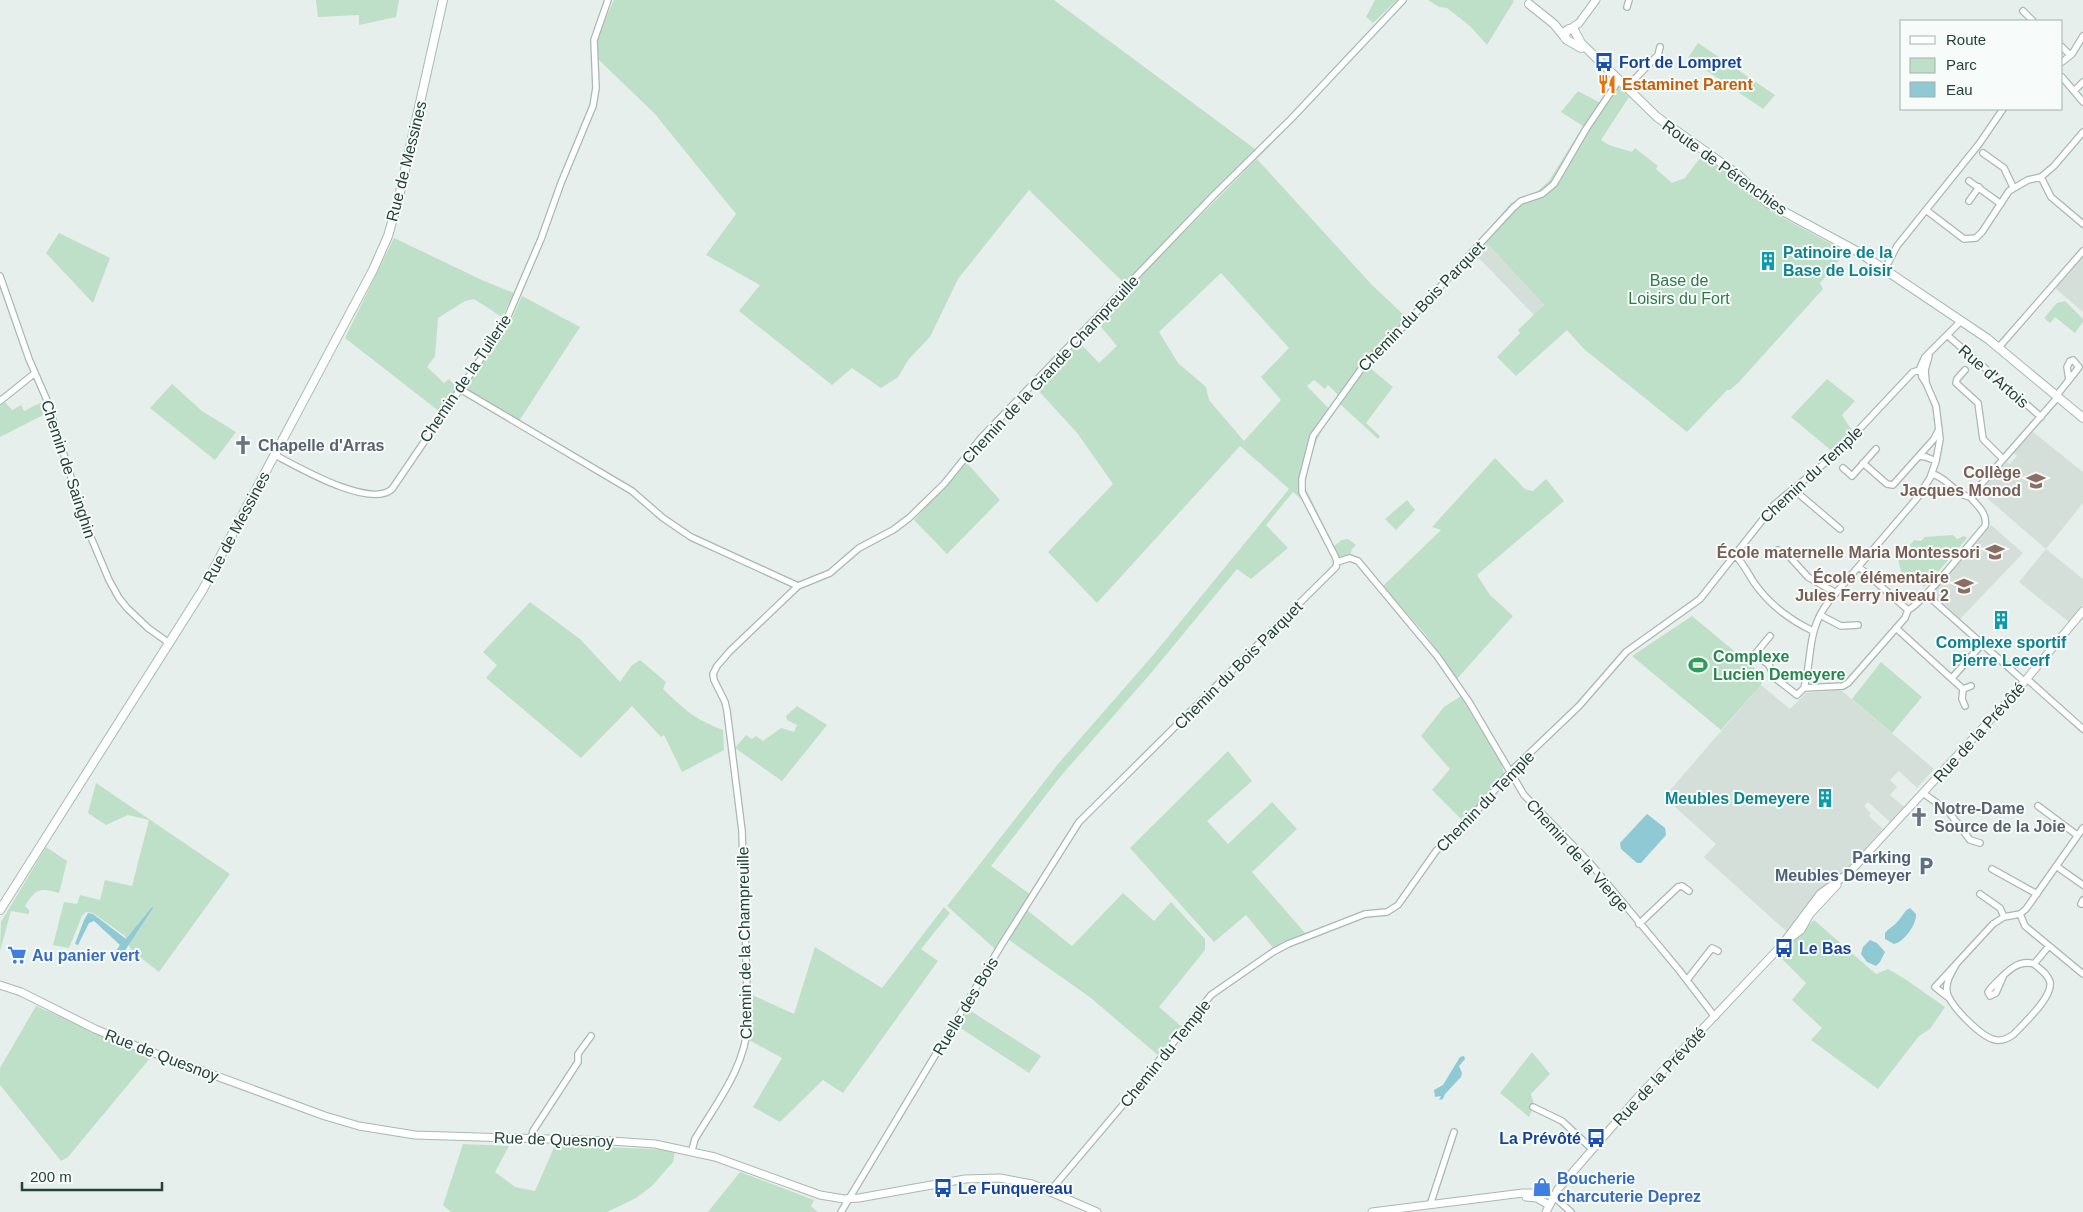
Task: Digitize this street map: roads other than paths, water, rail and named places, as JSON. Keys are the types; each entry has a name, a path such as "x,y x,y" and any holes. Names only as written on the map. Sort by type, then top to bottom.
{"main road":[{"name":"Rue de Messines","path":"0,910 208,580 370,276 385,242 398,201 443,0"},
{"name":"Route de Pérenchies","path":"1520,0 1529,4 1571,34 1660,120 1732,170 1768,203 1851,248 1961,321 1999,347 2083,418"}],"street":[{"name":"Chemin de la Tuilerie","path":"274,455 341,487 374,494 386,493 392,489 503,326 545,230 566,169 593,106 596,88 594,40 608,0"},
{"name":"Chemin de la Grande Champreuille","path":"732,752 726,706 714,680 714,672 730,652 798,586 830,573 859,548 897,528 921,507 950,477 981,438 1213,196 1291,119 1402,0"},
{"path":"1571,34 1596,0"},
{"path":"1627,7 1629,0"},
{"path":"2023,11 2032,20"},
{"path":"2063,61 2083,36"},
{"path":"1626,88 1658,55 1660,47"},
{"path":"2063,48 2071,52"},
{"path":"2063,56 2071,52"},
{"path":"2063,78 2083,102"},
{"name":"Chemin du Bois Parquet","path":"1085,816 1331,573 1337,562 1322,528 1302,492 1302,479 1312,436 1364,364 1400,330 1513,208 1521,202 1542,194 1554,184 1586,129 1619,80"},
{"path":"2074,91 2083,82"},
{"path":"1885,270 1894,250 1979,144 2002,110"},
{"path":"1926,210 1964,238 1969,240 1980,235 2001,204 2006,193 2014,187 2041,177 2054,166 2083,132"},
{"path":"1983,152 2004,168 2014,187"},
{"path":"2041,177 2050,195 2083,224"},
{"path":"1970,181 2001,204"},
{"path":"1969,201 1979,188"},
{"path":"1999,347 2083,251"},
{"name":"Chemin de Sainghin","path":"0,276 35,374 46,398 90,535 111,585 127,608 148,628 169,643"},
{"path":"1770,636 1753,656 1769,665 1776,678 1797,695 1804,688 1813,631 1820,615 1836,593 1918,498 1932,474 1940,444 1939,428 1936,406 1922,373 1924,359 1961,321"},
{"name":"Rue d'Artois","path":"1947,335 2040,417"},
{"path":"1965,370 1956,379 1956,383 1978,403 1983,439 2003,459"},
{"name":"Chemin du Temple","path":"1050,1191 1133,1093 1209,997 1273,952 1288,944 1365,914 1384,913 1396,907 1440,847 1470,819 1510,772 1579,706 1626,652 1700,599 1766,514 1840,450 1907,378 1922,373"},
{"path":"0,401 35,374"},
{"path":"1970,497 2057,397 2069,380"},
{"path":"460,389 626,487 663,518 691,537 798,586"},
{"path":"1863,463 1887,484 1892,485 1896,483 1919,456 1925,453 1934,440 1939,428"},
{"path":"1843,468 1852,476 1876,449"},
{"path":"1925,453 1936,461"},
{"path":"1804,688 1846,685 1905,618 1908,610 1926,594 1986,524 1984,514 1970,497 1962,494 1941,477 1932,474"},
{"path":"1793,489 1840,529"},
{"path":"1778,550 1786,554 1808,577 1836,593"},
{"path":"1734,555 1741,561 1757,587 1772,603 1791,619 1813,631"},
{"name":"Chemin de la Vierge","path":"1337,562 1350,558 1358,561 1399,607 1464,695 1527,798 1572,842 1715,1016"},
{"path":"1859,567 1908,610"},
{"path":"1926,594 2083,729"},
{"name":"Rue de la Prévôté","path":"1548,1208 1553,1196 1638,1096 1781,946 1799,932 1814,909 1923,794 2026,680 2083,611"},
{"path":"1820,615 1841,626 1858,626"},
{"path":"1896,628 1963,689"},
{"path":"1952,678 1983,643"},
{"path":"1963,689 1971,686"},
{"path":"1963,689 1962,699 1965,706"},
{"name":"Chemin de la Champreuille","path":"692,1150 695,1139 735,1074 744,1052 747,1034 743,850 732,752"},
{"path":"1923,794 1948,811 1967,837 1980,843"},
{"path":"2038,806 2078,835"},
{"name":"Ruelle des Bois","path":"841,1212 1010,930 1085,816"},
{"path":"2003,977 2018,964 2026,962 2034,964 2048,978 2050,987 2048,993 2014,1034 1998,1040 1988,1037 1958,1011 1949,998 1932,990 1993,924 2004,917 2020,914 2037,894 2083,828"},
{"path":"2056,866 2083,885"},
{"path":"1992,870 2037,894"},
{"path":"1639,924 1678,887 1682,886 1689,891"},
{"path":"1980,894 2000,908 2004,917"},
{"path":"2020,914 2025,926 2083,974"},
{"path":"2034,964 2049,946"},
{"path":"1687,980 1712,948 1718,951"},
{"path":"1949,998 1948,982 1957,964"},
{"name":"Rue de Quesnoy","path":"0,979 21,992 95,1029 137,1047 351,1124 384,1132 416,1135 638,1142 692,1150 720,1158 813,1193 849,1199 983,1178 1016,1180 1050,1191 1097,1212"},
{"name":"Rue de Quesnoy","path":"0,985 21,992"},
{"path":"530,1138 578,1062 578,1054 591,1036"},
{"path":"1533,1107 1562,1121 1592,1149"},
{"path":"1430,1205 1454,1132"},
{"path":"1372,1212 1535,1193 1553,1196 1572,1212"},
{"path":"1495,1198 1531,1197 1548,1208"}],"water":[{"path":"1647,814 1665,828 1666,835 1641,863 1637,863 1621,849 1620,843"},
{"path":"152,907 122,955 114,963 111,958 120,945 94,921 89,923 78,945 75,944 88,913 93,914 126,939"},
{"path":"1910,908 1916,914 1916,918 1909,932 1898,943 1894,944 1885,939 1885,933"},
{"path":"1870,940 1877,943 1885,952 1876,966 1867,962 1861,954 1863,947"},
{"path":"1464,1056 1465,1059 1459,1066 1462,1073 1461,1077 1445,1094 1443,1099 1439,1100 1441,1096 1435,1097 1434,1090 1443,1085 1460,1057"}],"place":[{"name":"Fort de Lompret","path":"1604,62"},
{"name":"Estaminet Parent","path":"1607,84"},
{"name":"Patinoire de la Base de Loisir","path":"1768,261"},
{"name":"Chapelle d'Arras","path":"243,445"},
{"name":"Collège Jacques Monod","path":"2036,481"},
{"name":"École maternelle Maria Montessori","path":"1995,552"},
{"name":"École élémentaire Jules Ferry niveau 2","path":"1964,586"},
{"name":"Complexe sportif Pierre Lecerf","path":"2001,620"},
{"name":"Complexe Lucien Demeyere","path":"1698,665"},
{"name":"Meubles Demeyere","path":"1825,798"},
{"name":"Notre-Dame Source de la Joie","path":"1919,817"},
{"name":"Parking Meubles Demeyer","path":"1926,866"},
{"name":"Le Bas","path":"1784,948"},
{"name":"Au panier vert","path":"17,955"},
{"name":"La Prévôté","path":"1596,1138"},
{"name":"Boucherie charcuterie Deprez","path":"1542,1187"},
{"name":"Le Funquereau","path":"943,1188"}],"park label":[{"name":"Base de Loisirs du Fort","path":"1679,289"}]}
